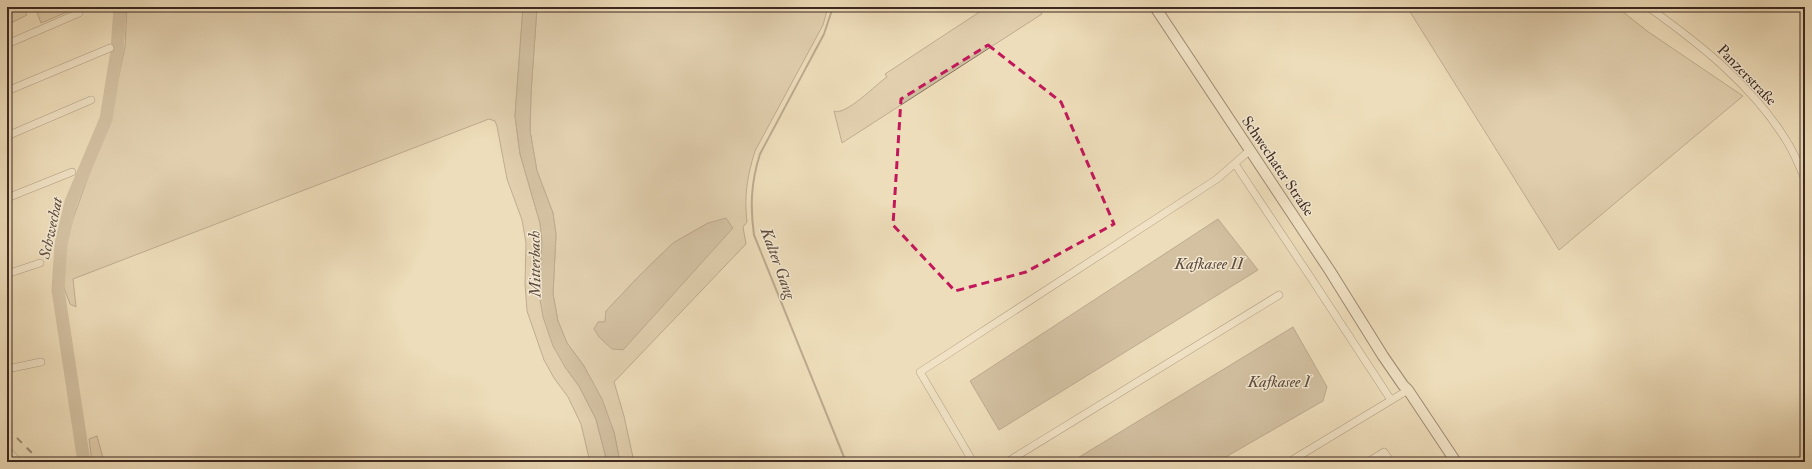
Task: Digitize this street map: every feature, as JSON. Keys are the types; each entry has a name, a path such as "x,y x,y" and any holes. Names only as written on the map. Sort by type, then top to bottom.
{"main road":[{"name":"Schwechater Straße","path":"1155,7 1250,150 1402,385 1408,390 1456,462"}],"street":[{"name":"Panzerstraße","path":"1648,7 1715,58 1741,83 1787,141 1805,179"},
{"path":"7,44 79,13"},
{"path":"7,91 110,48"},
{"path":"7,136 91,100"},
{"path":"973,462 920,372 1217,178 1250,150"},
{"path":"1235,164 1314,281 1391,400"},
{"path":"7,198 72,172"},
{"path":"7,274 40,263"},
{"path":"1008,462 1279,295"},
{"path":"7,368 41,362"},
{"path":"1288,462 1408,390"},
{"path":"7,450 19,462"},
{"path":"1368,462 1384,452 1391,462"}],"highlighted area":[{"path":"988,45 1061,102 1114,224 1026,272 955,291 893,225 901,99"}],"shaded area":[{"path":"7,7 23,7 27,15 7,25"},
{"path":"35,7 79,7 41,23"},
{"path":"127,7 523,7 515,116 520,154 540,223 542,242 539,294 565,367 579,386 596,419 607,462 590,462 581,424 568,397 554,378 544,360 527,311 525,284 526,243 522,220 507,179 497,126 495,121 489,119 73,279 76,307 70,304 60,277 65,241 110,116 125,47"},
{"path":"537,7 828,7 823,25 755,151 747,186 747,222 743,227 746,244 614,382 624,416 634,462 620,462 614,432 584,366 567,343 558,321 553,294 556,234 553,213 537,171 530,131","holes":["708,223 599,337 598,322 605,322 606,311 640,275 673,243"]},
{"path":"987,7 1038,7 1042,14 842,143 834,111 846,109 887,77 885,74"},
{"path":"1407,7 1617,7 1647,31 1743,96 1559,250"},
{"path":"97,436 104,462 92,462 89,439"}],"water":[{"path":"523,7 537,7 530,131 537,171 553,213 556,235 553,294 558,321 567,343 584,366 602,399 614,432 620,462 607,462 596,419 579,386 565,367 553,346 543,317 539,294 542,242 540,223 520,154 515,116"},
{"path":"726,218 733,228 623,350 612,349 599,337 594,329 598,322 605,322 606,311 673,243 708,223"},
{"name":"Kafkasee II","path":"1218,219 1258,270 999,430 970,381"},
{"name":"Kafkasee I","path":"1293,327 1327,387 1323,401 1217,462 1071,462"}],"waterway":[{"name":"Schwechat","path":"84,462 58,290 61,244 71,202 106,119 117,51 120,7"},
{"name":"Kalter Gang","path":"833,7 824,34 760,154 753,184 752,214 754,235 846,462"}],"railway":[{"path":"7,428 41,462"}],"water label":[{"name":"Mitterbach","path":"534,264"}]}
